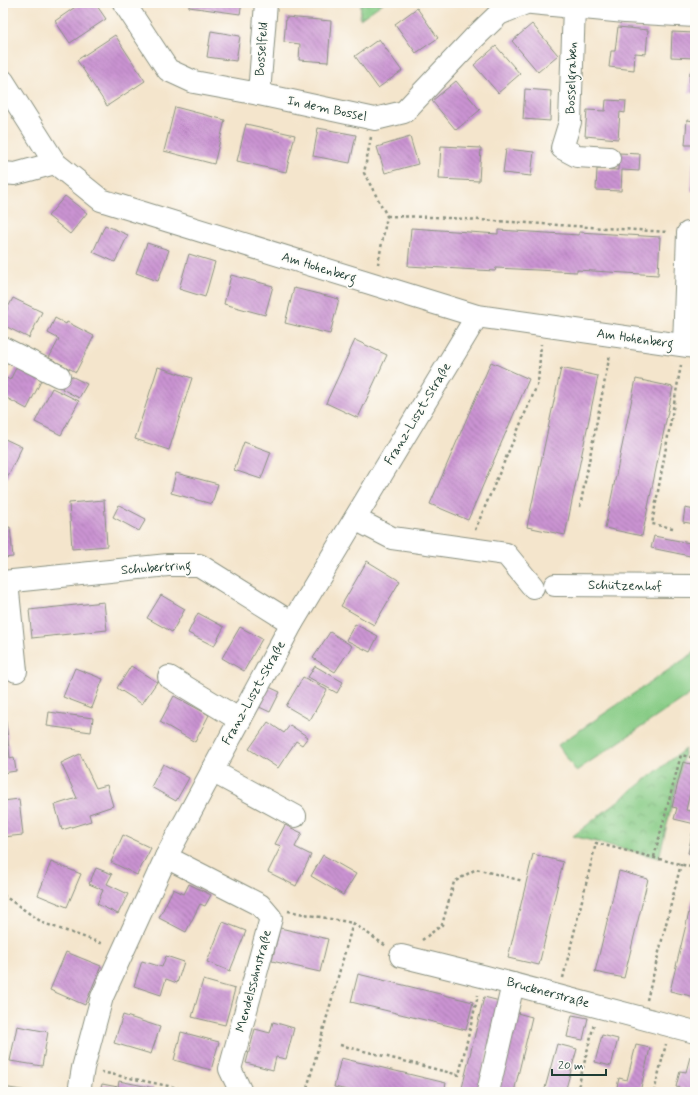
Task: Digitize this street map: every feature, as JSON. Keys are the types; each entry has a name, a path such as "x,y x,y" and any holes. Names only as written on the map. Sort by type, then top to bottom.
{"street":[{"name":"In dem Bossel","path":"124,3 168,70 194,82 259,94 375,119 404,112 473,39 499,14 526,3"},
{"name":"Bosselfeld","path":"259,94 266,3"},
{"path":"532,3 695,16"},
{"name":"Bosselgraben","path":"574,7 570,122 562,148 577,156 609,158"},
{"name":"Am Hohenberg","path":"3,81 55,163 101,200 477,316 690,346"},
{"path":"3,173 15,174 55,163"},
{"path":"688,233 690,346"},
{"name":"Franz-Liszt-Straße","path":"79,1092 83,1068 102,997 166,857 292,623 477,316"},
{"path":"3,348 58,376"},
{"path":"355,519 392,538 506,554 533,586"},
{"name":"Schubertring","path":"5,582 168,565 199,565 292,623"},
{"path":"5,582 16,671"},
{"name":"Schützenhof","path":"555,585 695,586"},
{"path":"169,677 240,720"},
{"path":"212,771 295,816"},
{"path":"166,857 260,905"},
{"name":"Mendelssohnstraße","path":"241,1092 230,1068 271,918 260,905"},
{"name":"Brucknerstraße","path":"401,956 695,1032"},
{"path":"488,1092 513,984"}],"path":[{"path":"374,284 387,216 364,174 375,119"},
{"path":"387,216 433,217 688,233"},
{"path":"467,549 538,383 542,326"},
{"path":"580,507 613,336"},
{"path":"673,528 652,524 690,346"},
{"path":"654,857 681,755 695,758"},
{"path":"559,996 596,843 695,868"},
{"path":"642,1018 680,864"},
{"path":"260,905 353,923 401,956 442,925 454,882 476,869 523,881"},
{"path":"3,895 44,923 124,950"},
{"path":"306,1092 353,923"},
{"path":"340,1045 459,1075 482,976"},
{"path":"577,1092 598,1006"},
{"path":"654,1092 671,1026"},
{"path":"83,1068 197,1092"}],"green space":[{"path":"361,3 383,3 360,19"},
{"path":"695,652 695,691 576,771 558,745"},
{"path":"685,749 659,858 573,836"}],"building":[{"path":"81,3 95,3 106,19 70,43 55,21"},
{"path":"189,3 242,3 240,14 189,7"},
{"path":"417,8 438,38 416,53 395,24"},
{"path":"286,17 331,21 328,62 299,60 300,44 284,42"},
{"path":"532,24 558,55 538,72 512,41"},
{"path":"618,27 648,30 646,54 635,53 634,70 609,67 611,51 615,51"},
{"path":"211,31 240,36 236,61 207,57"},
{"path":"672,32 695,33 695,58 671,57"},
{"path":"115,35 145,81 107,106 77,60"},
{"path":"379,39 402,71 378,88 355,56"},
{"path":"496,46 520,74 498,93 474,65"},
{"path":"690,72 695,72 695,93 689,93"},
{"path":"456,81 480,110 456,130 432,101"},
{"path":"525,89 551,91 550,121 523,119"},
{"path":"606,100 626,101 625,113 620,112 618,139 585,136 587,110 605,111"},
{"path":"175,107 225,120 214,164 164,151"},
{"path":"687,120 695,121 695,145 685,145"},
{"path":"246,124 295,135 286,172 237,161"},
{"path":"318,128 356,135 350,163 313,156"},
{"path":"410,137 418,164 385,173 377,147"},
{"path":"441,146 481,148 479,181 439,179"},
{"path":"506,149 534,152 531,176 503,173"},
{"path":"619,153 640,154 639,171 622,170 621,191 596,190 597,169 618,170"},
{"path":"693,161 695,161 695,191 691,191"},
{"path":"65,196 87,213 70,234 48,216"},
{"path":"105,225 128,235 115,262 93,252"},
{"path":"411,228 498,234 498,230 579,235 579,232 660,237 658,275 577,270 577,272 496,268 495,271 408,266"},
{"path":"147,243 169,250 158,281 136,273"},
{"path":"189,254 215,262 205,297 179,289"},
{"path":"231,275 273,286 265,315 224,304"},
{"path":"294,288 339,299 330,334 285,323"},
{"path":"13,298 42,312 29,338 3,325 3,317"},
{"path":"55,318 66,324 67,322 94,336 76,372 49,358 59,339 48,333"},
{"path":"355,340 387,355 358,418 326,403"},
{"path":"491,362 529,379 468,520 430,504"},
{"path":"17,366 42,379 27,409 3,396 3,376 10,380"},
{"path":"158,367 192,378 169,450 135,439"},
{"path":"561,368 598,376 565,535 527,527"},
{"path":"69,375 87,384 79,398 62,389"},
{"path":"636,379 673,387 642,536 605,528"},
{"path":"52,388 79,401 61,435 35,422"},
{"path":"5,439 22,447 7,478 3,476 3,444"},
{"path":"244,442 271,452 261,479 234,470"},
{"path":"176,473 218,484 212,504 171,493"},
{"path":"104,500 107,546 72,549 69,503"},
{"path":"119,505 146,519 139,531 113,517"},
{"path":"685,508 695,510 695,524 683,522"},
{"path":"10,527 13,557 3,558 3,528"},
{"path":"654,536 695,544 695,557 651,548"},
{"path":"367,561 400,581 374,625 341,606"},
{"path":"161,595 185,609 172,632 147,618"},
{"path":"104,602 107,630 32,638 29,610"},
{"path":"198,613 224,627 214,646 188,633"},
{"path":"355,624 378,636 370,652 346,640"},
{"path":"240,627 262,639 244,671 222,658"},
{"path":"330,632 352,646 335,672 313,658"},
{"path":"131,666 157,682 142,704 117,688"},
{"path":"315,666 343,682 337,693 308,677"},
{"path":"75,668 103,679 92,708 63,697"},
{"path":"303,677 327,690 310,720 286,706"},
{"path":"267,686 280,692 270,712 257,706"},
{"path":"174,696 209,715 195,742 160,722"},
{"path":"3,706 10,758 14,757 16,771 3,773"},
{"path":"49,712 93,718 91,732 47,726"},
{"path":"268,722 284,733 290,725 308,737 302,745 296,741 278,768 249,749"},
{"path":"80,754 96,788 107,785 113,806 89,814 91,821 62,830 55,805 77,798 61,763"},
{"path":"683,762 695,765 695,772 686,810 695,812 695,824 674,819 677,808 672,807"},
{"path":"163,764 189,778 176,801 151,787"},
{"path":"19,799 23,835 3,837 3,801"},
{"path":"285,825 302,833 295,847 311,855 296,886 268,872 281,846 275,844"},
{"path":"695,825 695,855 688,853"},
{"path":"123,835 151,848 137,875 111,862"},
{"path":"533,854 563,862 539,965 508,958"},
{"path":"323,855 356,874 343,895 311,876"},
{"path":"51,862 81,874 67,907 38,895"},
{"path":"96,868 112,874 107,884 128,894 118,914 97,904 103,890 89,884"},
{"path":"619,871 648,879 624,978 595,972"},
{"path":"189,884 211,895 205,906 200,904 186,932 159,918 173,889 184,894"},
{"path":"693,896 695,897 695,997 670,991"},
{"path":"223,922 246,931 230,971 207,962"},
{"path":"280,928 328,939 320,972 272,961"},
{"path":"66,952 101,966 85,1005 50,990"},
{"path":"166,956 184,962 177,983 166,979 161,995 134,986 142,961 162,967"},
{"path":"358,974 473,1002 466,1030 351,1002"},
{"path":"203,980 235,989 225,1025 192,1017"},
{"path":"484,997 500,1001 478,1092 461,1092"},
{"path":"517,1013 532,1017 514,1092 498,1092"},
{"path":"123,1015 160,1027 151,1054 114,1043"},
{"path":"572,1015 588,1018 583,1040 567,1037"},
{"path":"273,1022 294,1028 286,1059 276,1057 273,1070 246,1063 255,1029 270,1033"},
{"path":"17,1026 48,1032 42,1066 10,1061"},
{"path":"181,1032 219,1042 211,1070 174,1060"},
{"path":"602,1035 618,1039 611,1066 595,1062"},
{"path":"557,1044 577,1049 565,1092 544,1092"},
{"path":"636,1045 650,1048 640,1092 616,1092 619,1078 627,1080"},
{"path":"690,1057 695,1059 695,1092 687,1092 687,1090 676,1087 680,1071 686,1072"},
{"path":"341,1058 446,1083 444,1092 356,1092 334,1087"},
{"path":"119,1081 154,1088 153,1092 100,1092 102,1084 118,1087"},
{"path":"3,1087 27,1091 27,1092 3,1092"}]}
